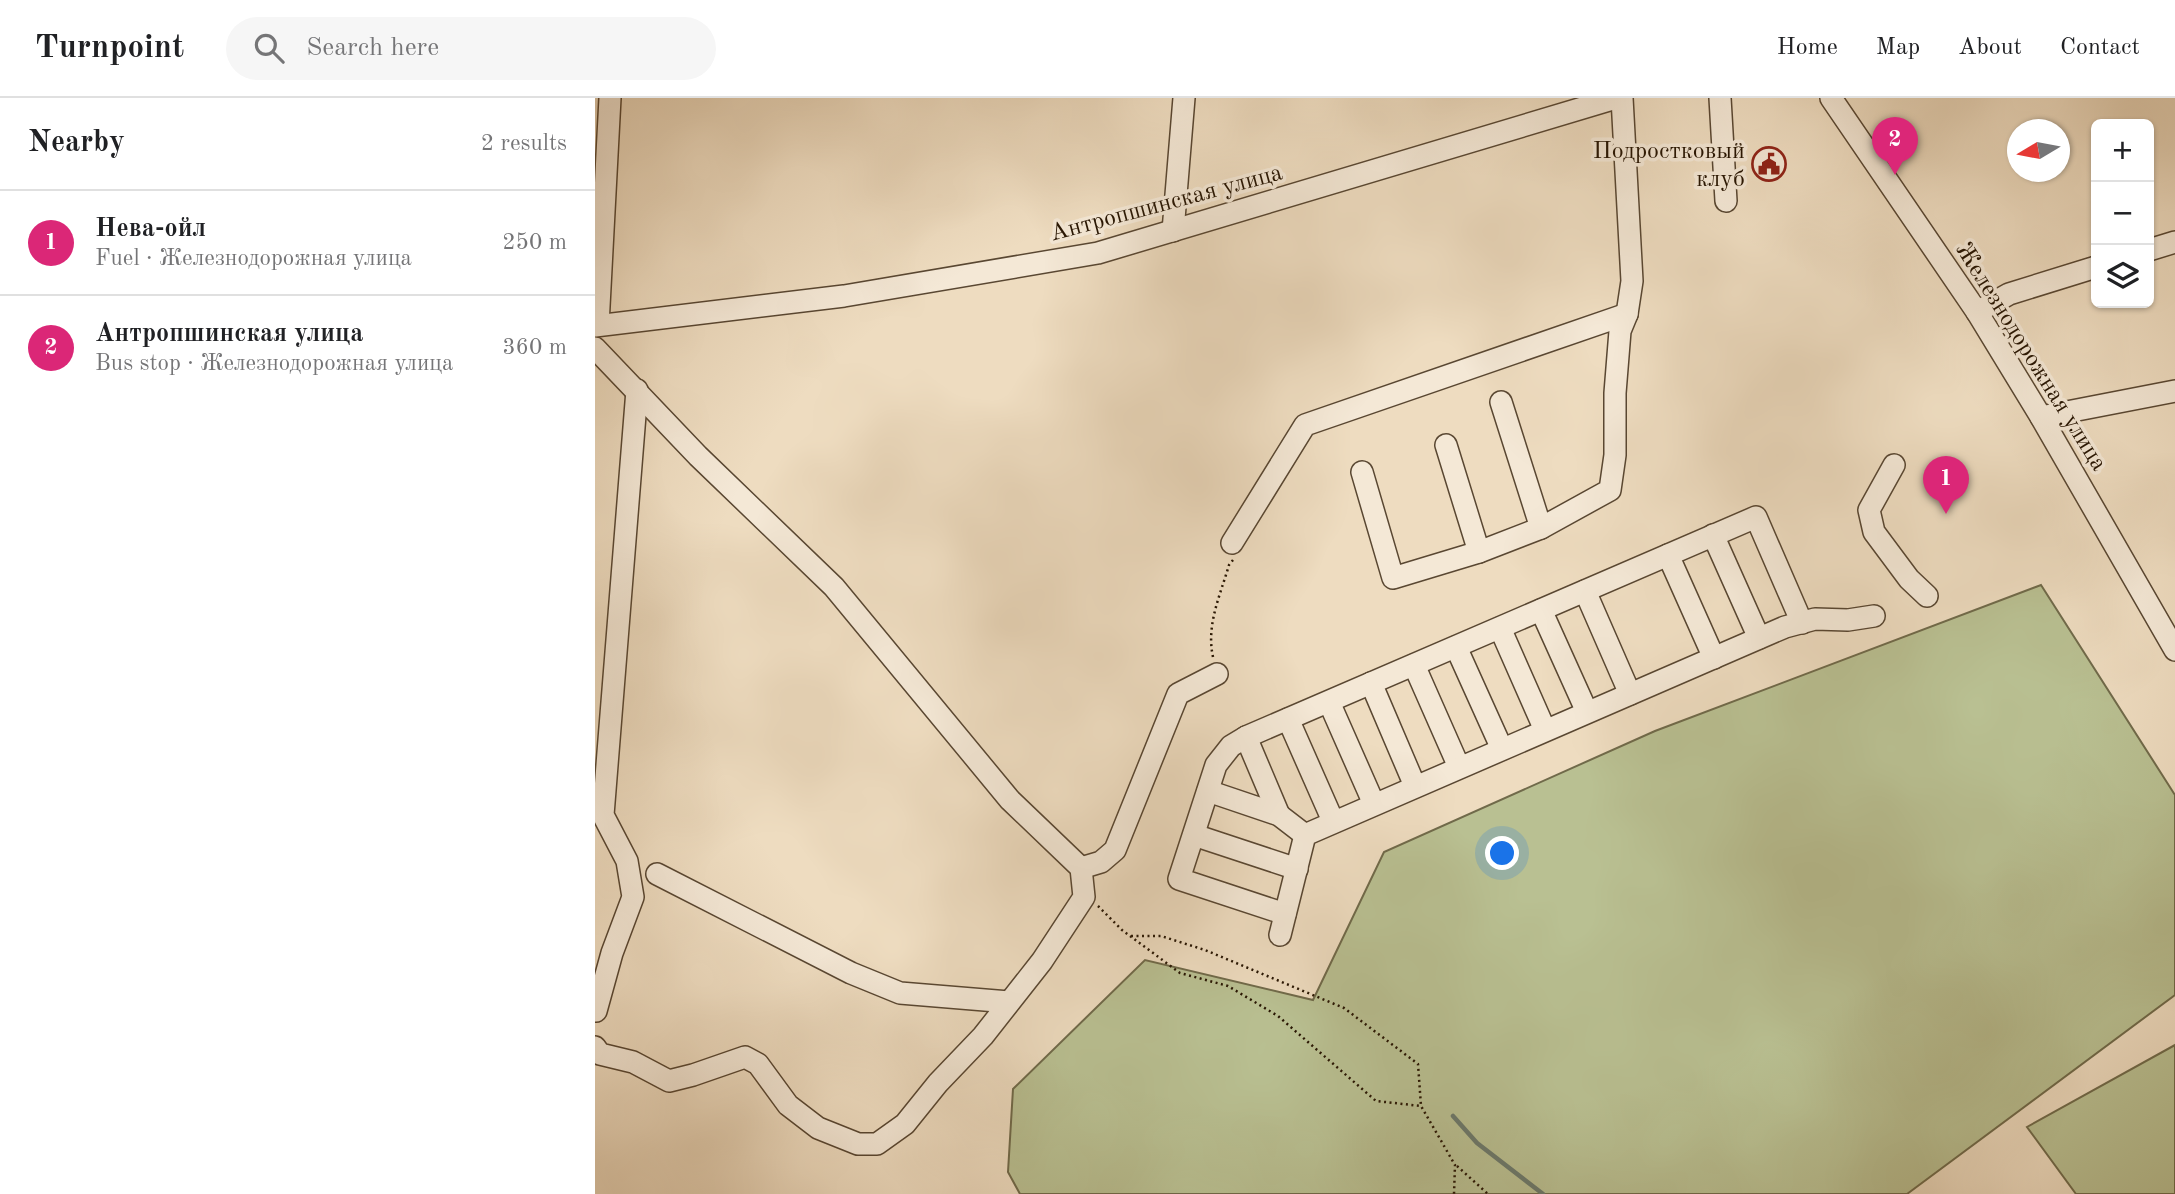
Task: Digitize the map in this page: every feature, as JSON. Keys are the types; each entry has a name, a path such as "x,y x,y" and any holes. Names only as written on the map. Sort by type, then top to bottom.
{"street":[{"path":"596,326 610,98"},
{"path":"1173,231 1184,98"},
{"name":"Антропшинская улица","path":"596,326 844,296 1098,253 1590,102 1616,98"},
{"path":"1361,472 1393,578 1479,552 1541,528 1610,490 1615,456 1615,393 1620,331 1627,314 1632,281 1622,98"},
{"path":"1720,98 1726,201"},
{"name":"Железнодорожная улица","path":"1832,98 1977,312 2041,417 2175,650"},
{"path":"2154,248 2175,242"},
{"path":"1977,312 2009,294 2091,269"},
{"path":"1235,549 1305,425 1627,314"},
{"path":"595,348 698,456 834,587 1010,800 1081,868 1084,897 1042,961 983,1036 937,1083 905,1125 877,1143 858,1144 818,1128 788,1105 758,1064 745,1057 669,1081 633,1062 600,1054 595,1047"},
{"path":"595,1011 633,897 627,861 603,815 636,390"},
{"path":"2041,417 2175,391"},
{"path":"1500,402 1541,528"},
{"path":"1445,445 1479,552"},
{"path":"1894,465 1869,510 1874,531 1909,579 1927,596"},
{"path":"1304,835 1283,924 1179,879 1216,765 1231,746 1246,737 1756,517 1802,623"},
{"path":"1713,536 1759,638"},
{"path":"1668,555 1714,657"},
{"path":"1585,591 1630,694"},
{"path":"1541,610 1587,712"},
{"path":"1304,835 1785,627 1815,620 1848,620 1874,616"},
{"path":"1500,628 1545,730"},
{"path":"1456,646 1502,749"},
{"path":"1414,665 1458,767"},
{"path":"1081,868 1101,862 1115,850 1178,694 1217,674"},
{"path":"1371,683 1415,786"},
{"path":"1329,702 1374,804"},
{"path":"1288,719 1333,821"},
{"path":"1246,737 1279,815"},
{"path":"1208,792 1279,815 1304,835"},
{"path":"1194,835 1297,869"},
{"path":"657,874 851,973 900,993 1009,1002"}],"path":[{"path":"1217,674 1210,642 1214,613 1235,549"},
{"path":"1084,897 1180,973 1229,986 1278,1016 1376,1101 1421,1107"},
{"path":"1131,936 1161,936 1205,950 1344,1008 1417,1064 1421,1107 1455,1164 1488,1194"},
{"path":"1454,1194 1455,1164"}],"green space":[{"path":"2041,585 2175,795 2175,995 1907,1194 1020,1194 1008,1172 1013,1089 1145,960 1313,1000 1384,852 1655,731"},
{"path":"2175,1045 2175,1194 2076,1194 2027,1127"}],"waterway":[{"path":"1453,1116 1477,1143 1543,1194"}],"place":[{"name":"Подростковый клуб","path":"1769,164"},
{"name":"Антропшинская улица","path":"1895,175"},
{"name":"Нева-ойл","path":"1946,514"}]}
